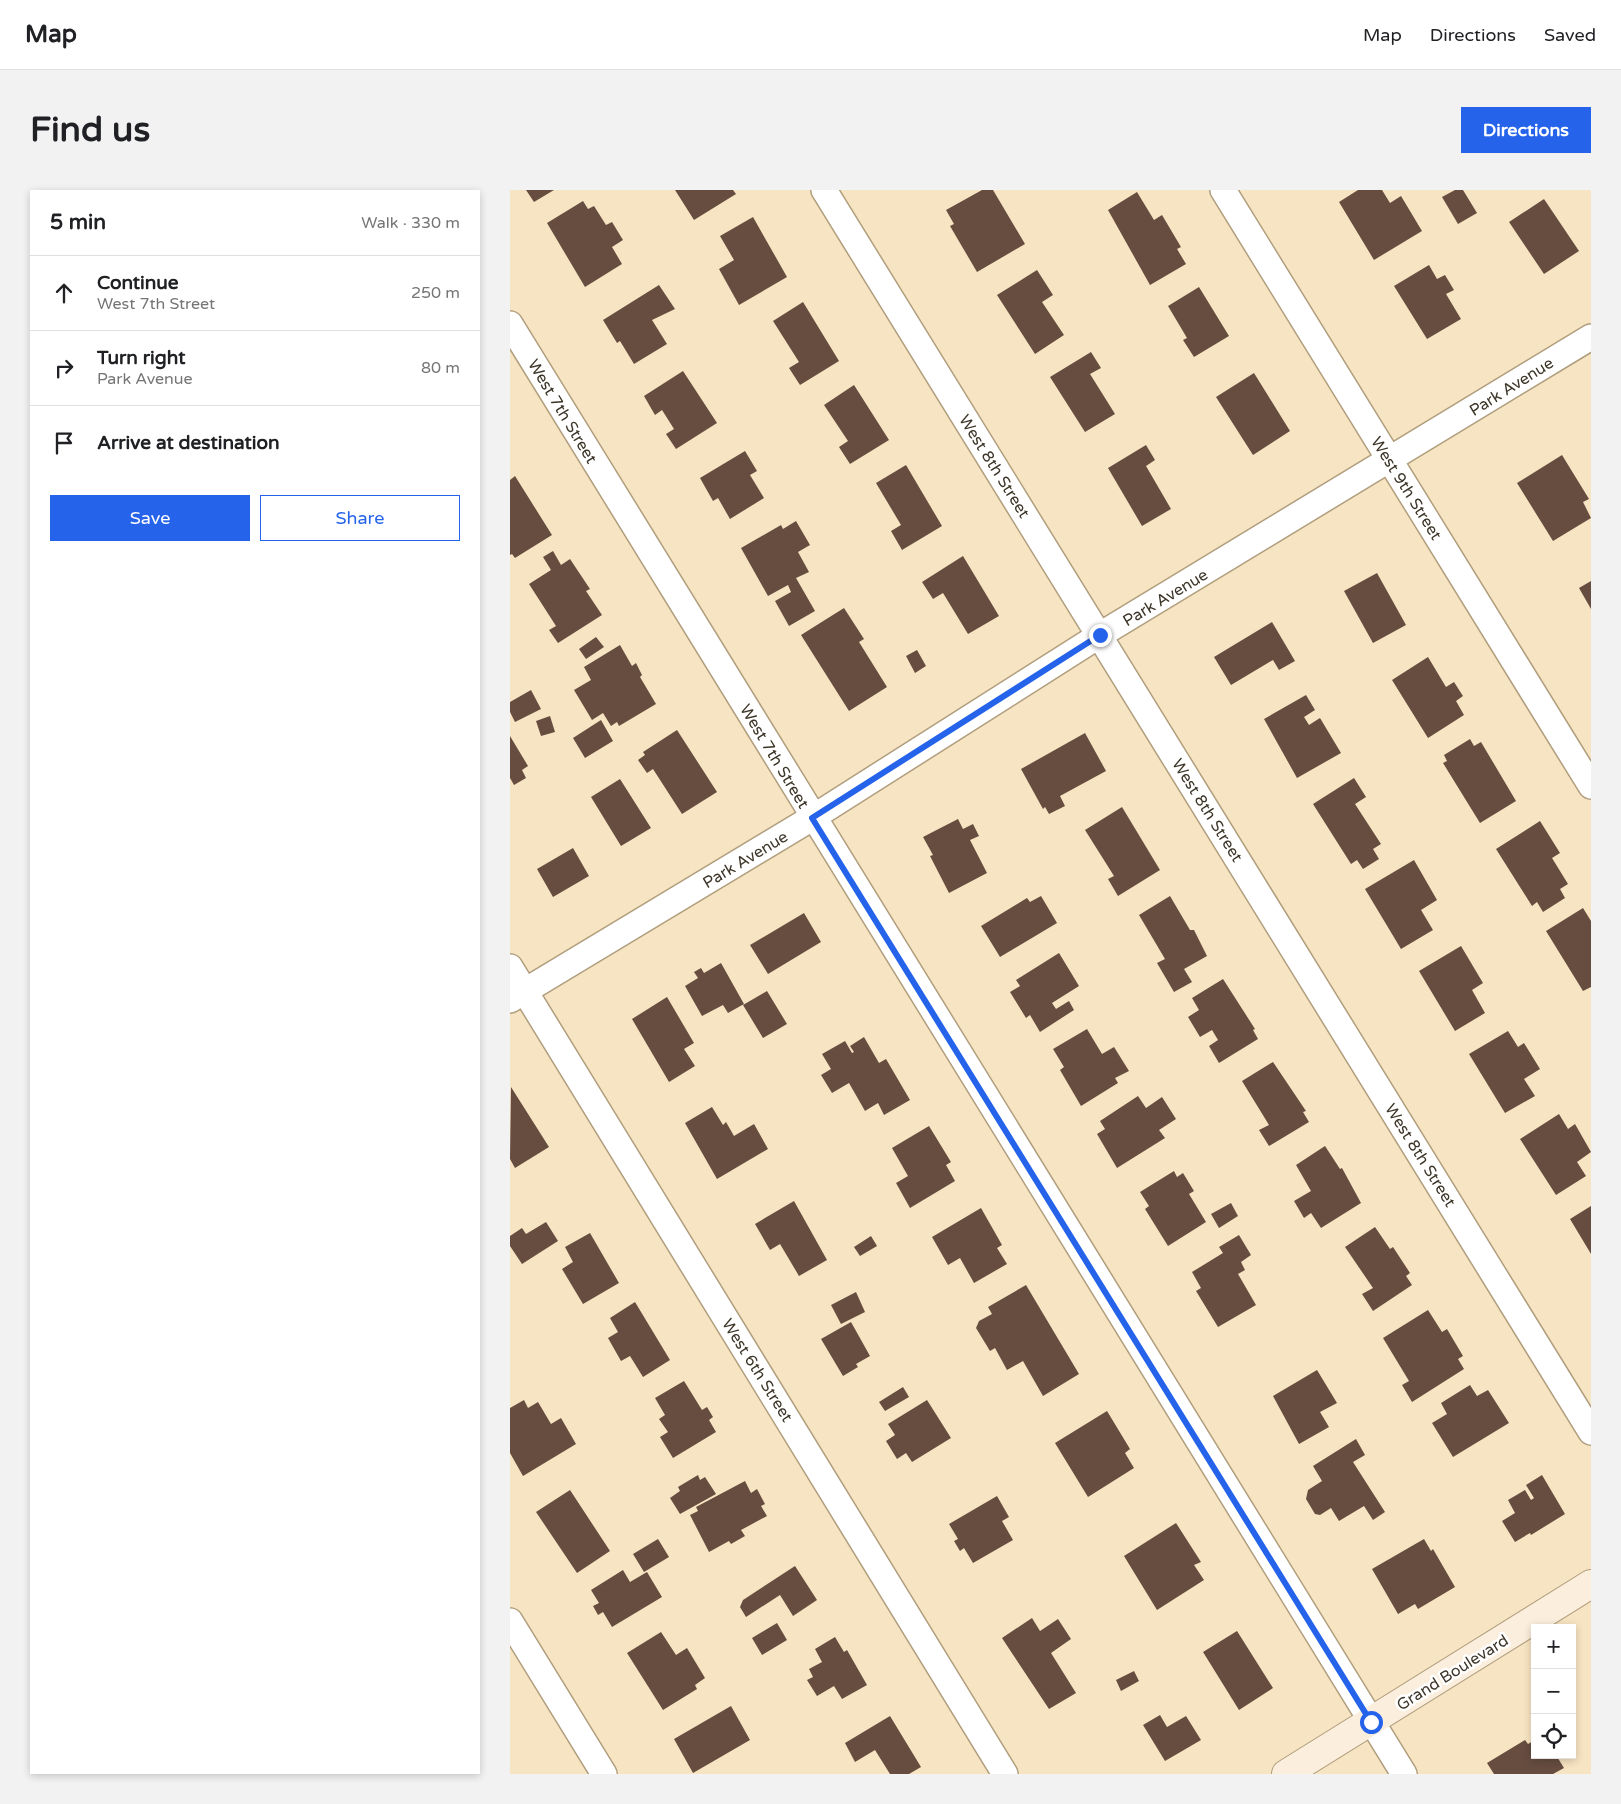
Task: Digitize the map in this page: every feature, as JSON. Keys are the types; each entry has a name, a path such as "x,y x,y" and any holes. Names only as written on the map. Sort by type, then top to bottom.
{"street":[{"name":"West 8th Street","path":"824,190 1591,1432"},
{"name":"West 9th Street","path":"1223,190 1591,786"},
{"name":"West 7th Street","path":"510,324 812,818 1404,1774"},
{"name":"Park Avenue","path":"517,996 812,818 1100,635 1390,461 1591,337"},
{"name":"West 6th Street","path":"510,967 517,996 1005,1774"},
{"name":"Grand Boulevard","path":"1286,1774 1591,1584"},
{"path":"510,1621 604,1774"}],"building":[{"path":"526,190 554,190 534,202"},
{"path":"675,190 733,190 736,194 694,220"},
{"path":"982,190 993,190 1025,244 977,272 950,226 954,224 946,210"},
{"path":"1358,190 1382,190 1390,203 1401,196 1422,231 1374,260 1339,202"},
{"path":"1455,190 1463,190 1477,213 1458,224 1442,197"},
{"path":"1137,192 1154,220 1162,215 1181,247 1177,249 1186,264 1150,285 1108,210"},
{"path":"1544,199 1579,251 1544,274 1509,222"},
{"path":"583,201 588,209 594,206 606,225 612,222 623,240 612,247 622,264 585,287 547,223"},
{"path":"753,217 787,277 739,305 719,269 734,260 720,236"},
{"path":"1429,265 1437,279 1445,275 1454,290 1446,294 1461,319 1427,339 1394,286"},
{"path":"1037,270 1053,295 1042,302 1064,335 1035,354 997,295"},
{"path":"659,285 675,309 652,320 667,344 634,364 620,341 617,343 603,320"},
{"path":"1199,287 1229,336 1194,357 1183,340 1187,338 1168,306"},
{"path":"803,302 839,361 800,385 789,368 799,362 773,321"},
{"path":"1091,352 1101,368 1090,374 1115,414 1085,432 1050,377"},
{"path":"683,371 717,423 676,449 666,434 674,429 662,410 655,415 644,396"},
{"path":"1254,373 1290,431 1253,455 1216,397"},
{"path":"854,385 889,440 850,464 839,447 848,441 824,405"},
{"path":"1146,445 1155,460 1146,466 1171,509 1142,526 1108,468"},
{"path":"745,451 757,471 750,475 764,498 730,519 718,498 713,501 700,478"},
{"path":"1562,455 1589,499 1583,502 1591,518 1553,541 1517,483"},
{"path":"906,465 942,526 902,550 891,531 901,525 876,483"},
{"path":"515,476 552,535 515,558 512,554 510,555 510,480"},
{"path":"796,521 810,545 798,552 809,572 796,578 815,611 789,626 775,601 791,592 788,585 768,596 741,548 781,525 783,529"},
{"path":"553,551 561,565 570,559 590,589 586,591 602,615 558,643 549,630 556,626 529,584 551,570 543,557"},
{"path":"963,556 999,616 968,634 943,593 933,599 922,582"},
{"path":"1377,573 1406,625 1373,643 1344,591"},
{"path":"1591,581 1591,609 1579,588"},
{"path":"844,608 864,639 859,642 887,687 849,711 801,635"},
{"path":"1272,622 1295,661 1279,670 1273,660 1231,685 1214,657"},
{"path":"596,637 604,647 586,659 579,649"},
{"path":"620,645 632,666 636,663 642,675 640,677 656,704 619,726 617,722 611,726 603,713 592,720 574,690 591,680 584,667"},
{"path":"917,650 926,666 915,673 906,656"},
{"path":"1428,657 1446,687 1454,682 1463,696 1456,701 1464,715 1428,738 1392,680"},
{"path":"531,690 541,709 515,722 510,712 510,702"},
{"path":"1306,695 1315,710 1304,717 1309,725 1320,718 1341,753 1297,778 1264,719"},
{"path":"550,716 555,732 541,736 536,721"},
{"path":"601,720 613,741 585,758 573,738"},
{"path":"677,730 717,792 682,814 653,769 647,773 638,760 645,755 643,752"},
{"path":"1085,733 1106,771 1060,796 1065,806 1049,814 1045,807 1043,809 1021,769"},
{"path":"510,736 528,766 522,770 526,778 514,785 510,778"},
{"path":"1470,739 1474,746 1481,742 1516,801 1480,823 1443,763 1447,761 1444,755"},
{"path":"1354,778 1366,797 1355,804 1381,844 1373,849 1379,859 1363,869 1357,860 1351,864 1313,804"},
{"path":"620,779 651,828 621,846 591,797"},
{"path":"1122,807 1160,870 1118,896 1108,879 1114,876 1085,830"},
{"path":"958,819 963,829 973,824 979,836 970,840 987,873 949,893 930,856 933,855 923,837"},
{"path":"1540,821 1560,853 1552,858 1568,884 1560,889 1565,898 1543,912 1537,902 1532,906 1496,849"},
{"path":"573,848 589,876 553,897 537,869"},
{"path":"1414,860 1437,900 1421,910 1433,930 1401,949 1365,889"},
{"path":"1041,896 1057,923 1000,957 981,926 1027,898 1030,902"},
{"path":"1170,896 1190,930 1194,930 1207,956 1184,969 1192,982 1174,992 1157,963 1165,959 1139,915"},
{"path":"1583,908 1591,921 1591,987 1583,991 1546,931"},
{"path":"804,913 821,942 768,974 750,945"},
{"path":"1461,946 1483,983 1472,990 1485,1013 1455,1031 1419,971"},
{"path":"1059,953 1079,986 1052,1003 1056,1009 1069,1001 1074,1010 1040,1032 1030,1015 1026,1018 1010,992 1020,986 1016,980"},
{"path":"721,963 744,1004 728,1013 723,1005 702,1016 685,986 698,978 694,972 701,968 704,973"},
{"path":"1223,979 1255,1029 1253,1030 1258,1039 1219,1063 1209,1046 1218,1040 1212,1030 1200,1037 1188,1017 1199,1010 1192,998"},
{"path":"767,991 787,1024 763,1038 743,1005"},
{"path":"667,997 694,1043 684,1049 695,1066 669,1082 632,1019"},
{"path":"1087,1029 1102,1054 1114,1047 1129,1071 1115,1078 1118,1083 1081,1106 1060,1070 1064,1067 1053,1049"},
{"path":"1508,1031 1518,1047 1524,1043 1540,1069 1524,1079 1535,1096 1505,1113 1469,1054"},
{"path":"864,1037 879,1063 886,1059 910,1100 884,1115 878,1103 865,1111 849,1083 832,1093 821,1075 831,1069 822,1054 845,1041 852,1053 854,1052 850,1046"},
{"path":"1273,1062 1306,1111 1303,1112 1309,1122 1269,1146 1259,1130 1269,1125 1242,1081"},
{"path":"511,1087 549,1147 515,1168 510,1159"},
{"path":"1138,1096 1146,1108 1162,1097 1176,1119 1159,1130 1165,1138 1117,1168 1097,1134 1105,1129 1100,1121"},
{"path":"712,1107 723,1125 726,1122 734,1136 754,1124 768,1149 717,1179 685,1123"},
{"path":"1559,1114 1568,1129 1575,1124 1591,1152 1577,1162 1586,1176 1556,1195 1520,1139"},
{"path":"929,1126 951,1162 946,1165 955,1181 910,1208 896,1183 908,1176 892,1148"},
{"path":"1325,1146 1340,1169 1342,1168 1361,1203 1321,1228 1311,1213 1304,1218 1294,1201 1311,1191 1296,1165"},
{"path":"1174,1171 1177,1177 1183,1173 1194,1191 1189,1194 1206,1222 1168,1246 1145,1209 1149,1206 1140,1192"},
{"path":"794,1201 827,1260 799,1276 780,1244 770,1250 755,1224"},
{"path":"1231,1203 1238,1216 1219,1228 1211,1214"},
{"path":"1591,1206 1591,1254 1570,1219"},
{"path":"981,1208 1002,1245 997,1248 1007,1264 974,1283 960,1258 948,1265 932,1237"},
{"path":"546,1222 558,1241 522,1264 510,1246 510,1236 522,1228 526,1234"},
{"path":"1375,1227 1390,1249 1393,1247 1410,1273 1406,1276 1412,1285 1373,1311 1362,1294 1373,1288 1345,1247"},
{"path":"590,1233 619,1283 583,1304 562,1269 573,1262 565,1247"},
{"path":"1239,1235 1251,1255 1241,1262 1245,1270 1238,1274 1256,1305 1218,1327 1196,1291 1201,1288 1192,1272 1223,1253 1219,1247"},
{"path":"871,1236 877,1246 860,1256 854,1247"},
{"path":"1026,1285 1079,1374 1043,1396 1023,1361 1007,1370 995,1348 990,1351 976,1328 979,1321 992,1314 988,1307"},
{"path":"856,1292 865,1312 841,1324 831,1305"},
{"path":"635,1302 670,1360 643,1377 630,1356 621,1361 608,1338 618,1332 610,1318"},
{"path":"1428,1310 1442,1332 1447,1329 1463,1356 1458,1359 1464,1369 1412,1402 1402,1385 1409,1381 1383,1338"},
{"path":"851,1322 870,1356 856,1364 858,1367 843,1376 821,1339"},
{"path":"1317,1370 1337,1403 1320,1412 1329,1427 1299,1444 1273,1396"},
{"path":"684,1381 702,1410 707,1407 713,1417 709,1420 716,1432 673,1458 660,1437 668,1432 659,1419 665,1415 655,1398"},
{"path":"1470,1385 1477,1396 1488,1390 1509,1423 1453,1457 1432,1423 1447,1414 1441,1403"},
{"path":"903,1387 909,1397 885,1411 879,1402"},
{"path":"524,1400 528,1408 538,1402 551,1424 561,1418 576,1444 523,1476 510,1453 510,1408"},
{"path":"927,1400 951,1438 912,1462 906,1453 897,1459 886,1441 895,1435 888,1424"},
{"path":"1107,1411 1130,1449 1125,1453 1134,1468 1088,1497 1055,1443"},
{"path":"1356,1439 1365,1455 1353,1462 1385,1512 1373,1520 1364,1506 1339,1521 1331,1508 1320,1515 1315,1514 1306,1499 1308,1490 1322,1481 1313,1466"},
{"path":"698,1475 700,1480 705,1477 716,1494 680,1514 670,1498 680,1491 678,1487"},
{"path":"1542,1475 1565,1514 1531,1535 1530,1533 1515,1542 1502,1521 1515,1513 1508,1500 1525,1490 1531,1500 1534,1498 1526,1485"},
{"path":"745,1481 751,1493 757,1489 765,1504 761,1506 767,1516 741,1530 745,1536 731,1544 729,1541 709,1552 690,1515 698,1511 696,1507"},
{"path":"570,1490 610,1551 577,1573 536,1512"},
{"path":"997,1496 1009,1517 1002,1521 1013,1540 973,1563 964,1548 960,1551 954,1541 958,1539 949,1524"},
{"path":"1176,1523 1201,1562 1194,1565 1204,1580 1157,1610 1124,1556"},
{"path":"658,1539 669,1557 644,1572 633,1554"},
{"path":"1424,1539 1431,1551 1433,1549 1455,1587 1418,1609 1415,1604 1398,1614 1372,1569"},
{"path":"795,1566 817,1600 793,1616 780,1595 746,1617 740,1607 743,1600"},
{"path":"623,1570 630,1582 647,1572 662,1597 612,1627 603,1612 598,1615 593,1606 599,1603 591,1590"},
{"path":"1032,1618 1040,1631 1058,1619 1071,1639 1051,1653 1076,1693 1049,1709 1002,1638"},
{"path":"777,1623 787,1640 762,1655 752,1638"},
{"path":"1237,1631 1273,1688 1239,1710 1203,1652"},
{"path":"661,1632 676,1655 687,1648 705,1678 695,1685 697,1689 663,1710 627,1653"},
{"path":"835,1637 844,1652 847,1650 867,1685 842,1699 834,1686 817,1696 807,1680 813,1677 809,1669 822,1662 815,1649"},
{"path":"1134,1671 1139,1681 1121,1691 1116,1680"},
{"path":"731,1706 750,1740 693,1773 674,1739"},
{"path":"1160,1715 1167,1727 1186,1716 1201,1740 1165,1761 1143,1725"},
{"path":"890,1716 921,1767 909,1774 890,1774 875,1750 855,1762 845,1743"},
{"path":"1525,1740 1528,1744 1531,1742 1531,1759 1558,1759 1564,1768 1553,1774 1494,1774 1487,1763"}],"route":[{"path":"1100,635 812,818 1371,1722"}]}
